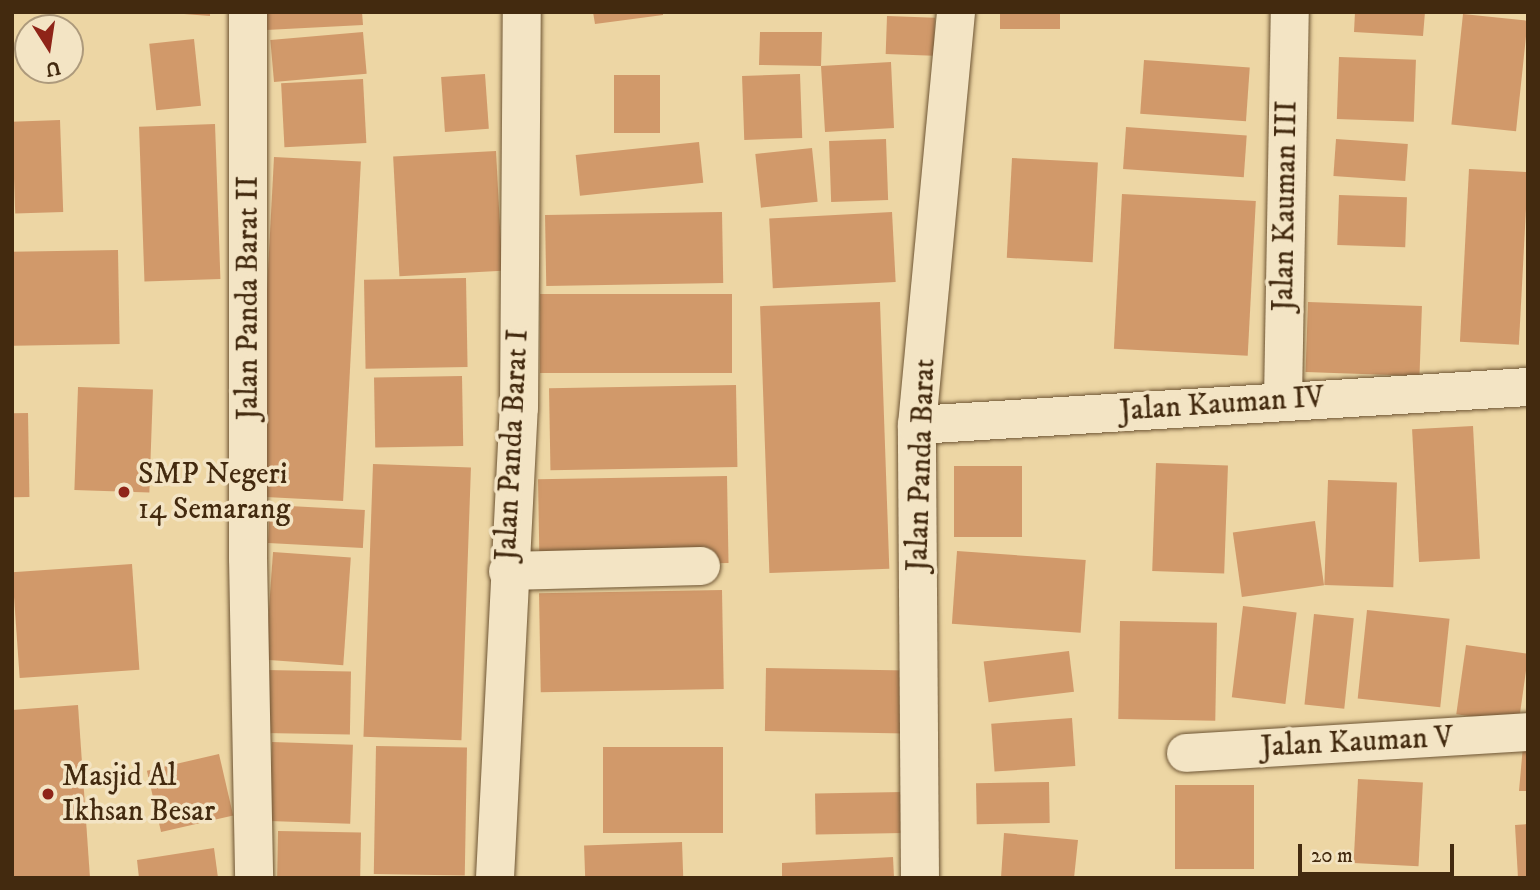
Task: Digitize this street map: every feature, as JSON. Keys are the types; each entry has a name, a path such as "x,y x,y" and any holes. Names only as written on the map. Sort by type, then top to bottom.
{"street":[{"name":"Jalan Panda Barat II","path":"248,12 248,558 254,878"},
{"name":"Jalan Panda Barat I","path":"495,878 508,571 519,408 522,12"},
{"name":"Jalan Panda Barat","path":"920,878 917,425 956,12"},
{"name":"Jalan Kauman III","path":"1283,400 1290,12"},
{"name":"Jalan Kauman IV","path":"917,425 1283,400 1528,387"},
{"path":"508,571 701,566"},
{"name":"Jalan Kauman V","path":"1185,754 1528,732"}],"building":[{"path":"158,12 210,12 210,16"},
{"path":"265,12 362,12 363,25 266,30"},
{"path":"593,12 663,12 663,15 595,24"},
{"path":"1000,12 1060,12 1060,29 1000,29"},
{"path":"1355,12 1425,12 1423,36 1354,32"},
{"path":"1463,14 1528,21 1516,131 1451,124"},
{"path":"887,16 935,18 934,56 886,54"},
{"path":"363,32 367,74 274,82 270,40"},
{"path":"760,32 822,32 821,66 759,65"},
{"path":"194,39 201,106 156,110 149,44"},
{"path":"1339,57 1416,60 1414,122 1337,119"},
{"path":"1144,60 1250,67 1246,121 1140,114"},
{"path":"891,62 894,128 825,132 821,66"},
{"path":"485,74 489,129 445,132 441,77"},
{"path":"800,74 802,138 744,140 742,76"},
{"path":"614,75 660,75 660,133 614,133"},
{"path":"363,79 366,143 284,147 281,83"},
{"path":"60,120 63,212 15,214 12,122"},
{"path":"215,124 220,279 144,282 139,127"},
{"path":"1126,127 1247,135 1244,177 1123,169"},
{"path":"886,139 888,200 831,202 829,141"},
{"path":"1336,139 1408,144 1405,181 1333,176"},
{"path":"699,142 703,183 580,196 576,155"},
{"path":"812,148 818,202 761,208 755,154"},
{"path":"496,151 502,271 399,276 393,156"},
{"path":"274,157 361,162 343,501 256,497"},
{"path":"1012,158 1098,163 1093,262 1007,258"},
{"path":"1469,169 1528,172 1519,345 1460,342"},
{"path":"1122,194 1256,201 1248,356 1114,349"},
{"path":"1339,195 1407,197 1405,247 1337,245"},
{"path":"722,212 723,283 546,286 545,215"},
{"path":"892,212 896,282 773,288 769,218"},
{"path":"118,250 120,344 14,346 12,252"},
{"path":"466,278 468,367 366,369 364,280"},
{"path":"540,294 732,294 732,373 540,373"},
{"path":"880,302 889,569 769,573 760,306"},
{"path":"1308,302 1422,306 1419,376 1306,372"},
{"path":"462,376 463,446 375,448 374,378"},
{"path":"736,385 737,467 550,470 549,388"},
{"path":"78,387 153,390 149,493 74,490"},
{"path":"12,413 28,413 29,497 13,497"},
{"path":"1473,426 1480,559 1419,562 1412,429"},
{"path":"1156,463 1228,466 1224,573 1152,571"},
{"path":"373,464 471,467 461,740 363,737"},
{"path":"954,466 1022,466 1022,537 954,537"},
{"path":"727,476 729,563 540,566 538,479"},
{"path":"1328,480 1397,482 1393,587 1324,585"},
{"path":"270,505 365,510 363,548 268,543"},
{"path":"1315,521 1324,585 1242,597 1233,533"},
{"path":"957,551 1086,560 1081,633 952,624"},
{"path":"273,552 351,557 343,665 265,660"},
{"path":"132,564 139,670 20,678 12,572"},
{"path":"722,590 724,689 541,692 539,593"},
{"path":"1243,606 1297,613 1285,704 1232,697"},
{"path":"1367,610 1450,619 1440,707 1358,699"},
{"path":"1314,614 1354,618 1344,709 1304,705"},
{"path":"1120,621 1217,623 1215,721 1118,719"},
{"path":"1466,645 1528,654 1519,723 1456,714"},
{"path":"1069,651 1074,692 989,702 984,661"},
{"path":"766,668 907,670 906,733 765,731"},
{"path":"265,670 351,672 350,734 264,733"},
{"name":"Masjid Al Ikhsan Besar","path":"78,705 90,878 12,878 12,710"},
{"path":"1072,718 1075,766 995,772 991,724"},
{"path":"272,742 353,745 350,824 269,821"},
{"path":"376,746 467,748 465,876 374,874"},
{"path":"1523,746 1528,746 1528,791 1519,791"},
{"path":"603,747 723,747 723,833 603,833"},
{"path":"219,754 233,815 161,832 147,771"},
{"path":"1358,779 1423,782 1419,866 1354,863"},
{"path":"1049,782 1050,823 977,824 976,783"},
{"path":"1175,785 1254,785 1254,869 1175,869"},
{"path":"903,792 904,833 816,835 815,794"},
{"path":"1528,824 1528,878 1518,878 1515,825"},
{"path":"278,831 361,832 360,878 277,878"},
{"path":"1004,833 1078,840 1074,878 1001,878"},
{"path":"682,842 683,878 585,878 584,845"},
{"path":"214,848 218,878 139,878 137,860"},
{"path":"893,857 894,878 782,878 782,863"}],"place":[{"name":"SMP Negeri 14 Semarang","path":"124,492"},
{"name":"Masjid Al Ikhsan Besar","path":"48,794"}]}
